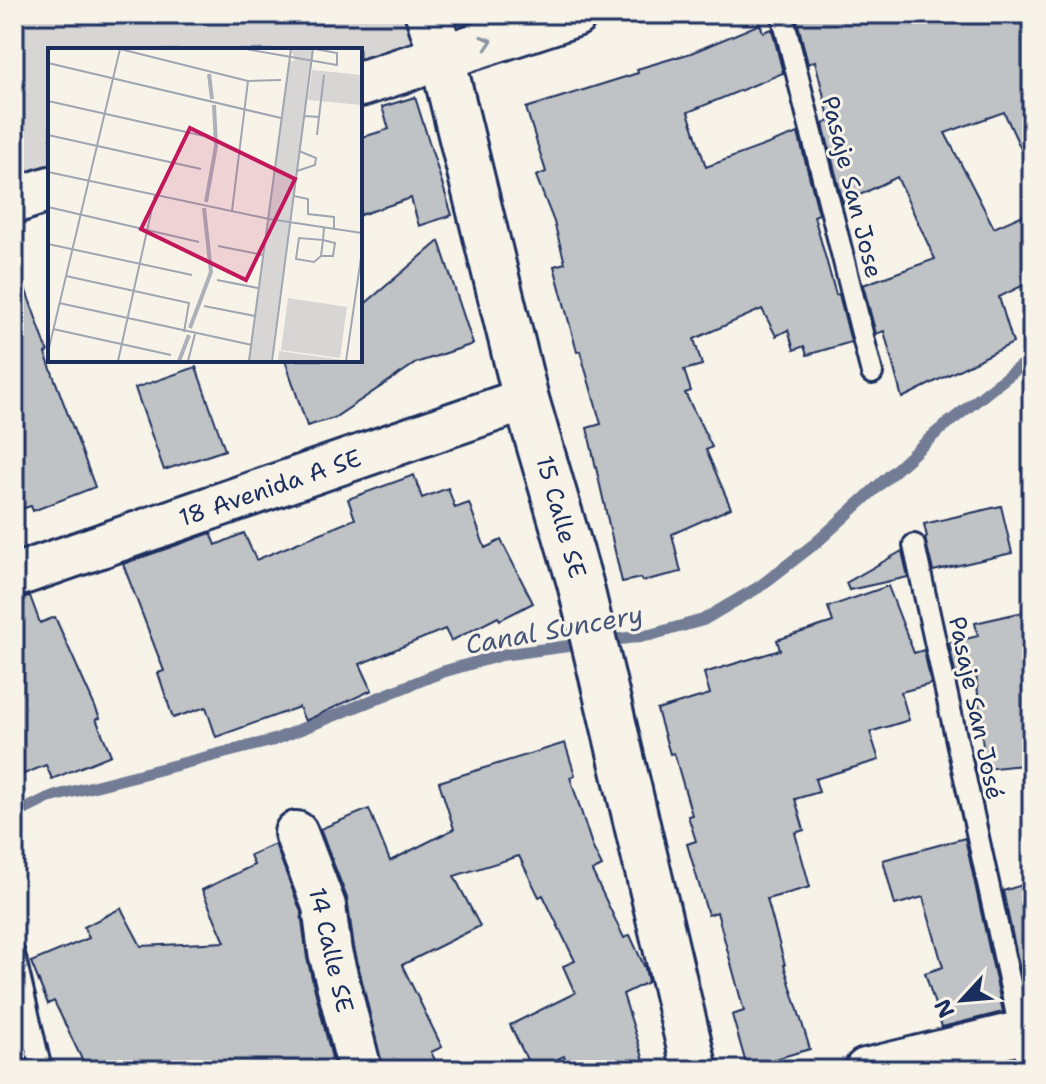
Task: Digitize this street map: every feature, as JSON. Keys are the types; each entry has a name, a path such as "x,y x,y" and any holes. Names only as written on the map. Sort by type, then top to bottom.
{"street":[{"name":"15 Calle SE","path":"428,14 442,57 526,399 580,583 695,1070"},
{"path":"362,83 575,14"},
{"path":"14,201 48,190"},
{"name":"18 Avenida A SE","path":"14,576 526,399"},
{"name":"14 Calle SE","path":"296,833 324,906 330,952 360,1070"},
{"path":"866,1070 1027,1044"}],"lane":[{"name":"Pasaje San Jose","path":"782,14 872,373"},
{"name":"Pasaje San José","path":"914,545 1027,1044"},
{"path":"14,954 41,1070"}],"shaded area":[{"path":"14,14 570,14 362,83 362,48 48,48 48,188 14,199"}],"building":[{"path":"812,14 1032,14 1032,173 1004,112 945,133 994,228 1032,211 1032,281 999,297 1013,343 902,398 884,331 876,334 863,285 935,259 897,177 843,203 823,124 830,121 815,61 808,64 797,20"},
{"path":"760,24 763,32 772,29 783,73 688,112 706,167 798,133 819,214 814,216 851,342 807,355 804,346 794,350 788,330 776,336 762,309 694,339 702,365 684,370 691,391 685,393 712,447 706,450 731,508 672,534 681,572 622,582 587,428 601,424 580,351 577,352 554,266 565,263 554,222 536,176 546,172 526,108 638,73 637,69 691,53"},
{"path":"415,97 452,215 419,226 411,198 362,214 362,137 389,129 382,107"},
{"path":"439,241 473,344 416,363 334,418 307,426 286,362 362,362 362,306"},
{"path":"18,268 48,352 45,353 48,362 95,487 33,511 31,506 14,511 14,269"},
{"path":"196,367 225,450 164,470 135,388"},
{"path":"414,475 422,498 448,488 455,508 469,503 485,548 501,540 533,603 451,641 445,629 360,664 372,690 305,721 299,707 216,737 206,707 173,718 158,673 164,671 123,564 211,533 216,545 244,533 256,560 355,519 348,499"},
{"path":"1001,506 1012,553 933,571 924,524"},
{"path":"902,551 908,577 849,590 846,583"},
{"path":"888,586 914,653 924,650 931,684 901,692 909,720 870,732 879,760 815,779 819,792 795,799 804,830 795,833 810,887 767,899 810,1049 747,1067 732,1015 744,1011 717,912 708,915 687,844 696,841 688,816 692,815 674,753 670,754 657,710 710,694 704,673 780,650 777,640 833,622 828,607"},
{"path":"30,596 40,623 55,617 100,718 96,719 111,755 52,779 46,765 14,778 14,599"},
{"path":"1032,610 1032,764 985,769 976,673 956,678 949,643 978,636 975,623"},
{"path":"565,743 575,775 570,777 602,866 592,871 624,938 630,935 645,968 648,982 623,994 647,1070 569,1070 564,1056 532,1070 510,1025 575,993 563,966 575,961 543,895 539,897 519,856 454,876 480,926 402,965 442,1047 431,1052 440,1070 383,1070 354,947 347,898 320,829 369,809 390,861 454,829 439,782"},
{"path":"965,838 1003,1012 942,1027 925,973 943,967 923,897 895,905 883,860"},
{"path":"275,844 301,912 307,958 335,1070 87,1070 54,1001 48,1004 31,962 89,938 84,927 121,908 141,946 225,942 202,890 254,865 250,855"},
{"path":"1032,882 1032,1007 1028,1007 1003,891"},
{"path":"1013,1059 1016,1070 968,1070"}],"waterway":[{"name":"Canal Suncery","path":"14,815 48,798 274,740 442,672 501,655 650,635 703,620 759,587 817,542 937,432 1032,357"}]}
